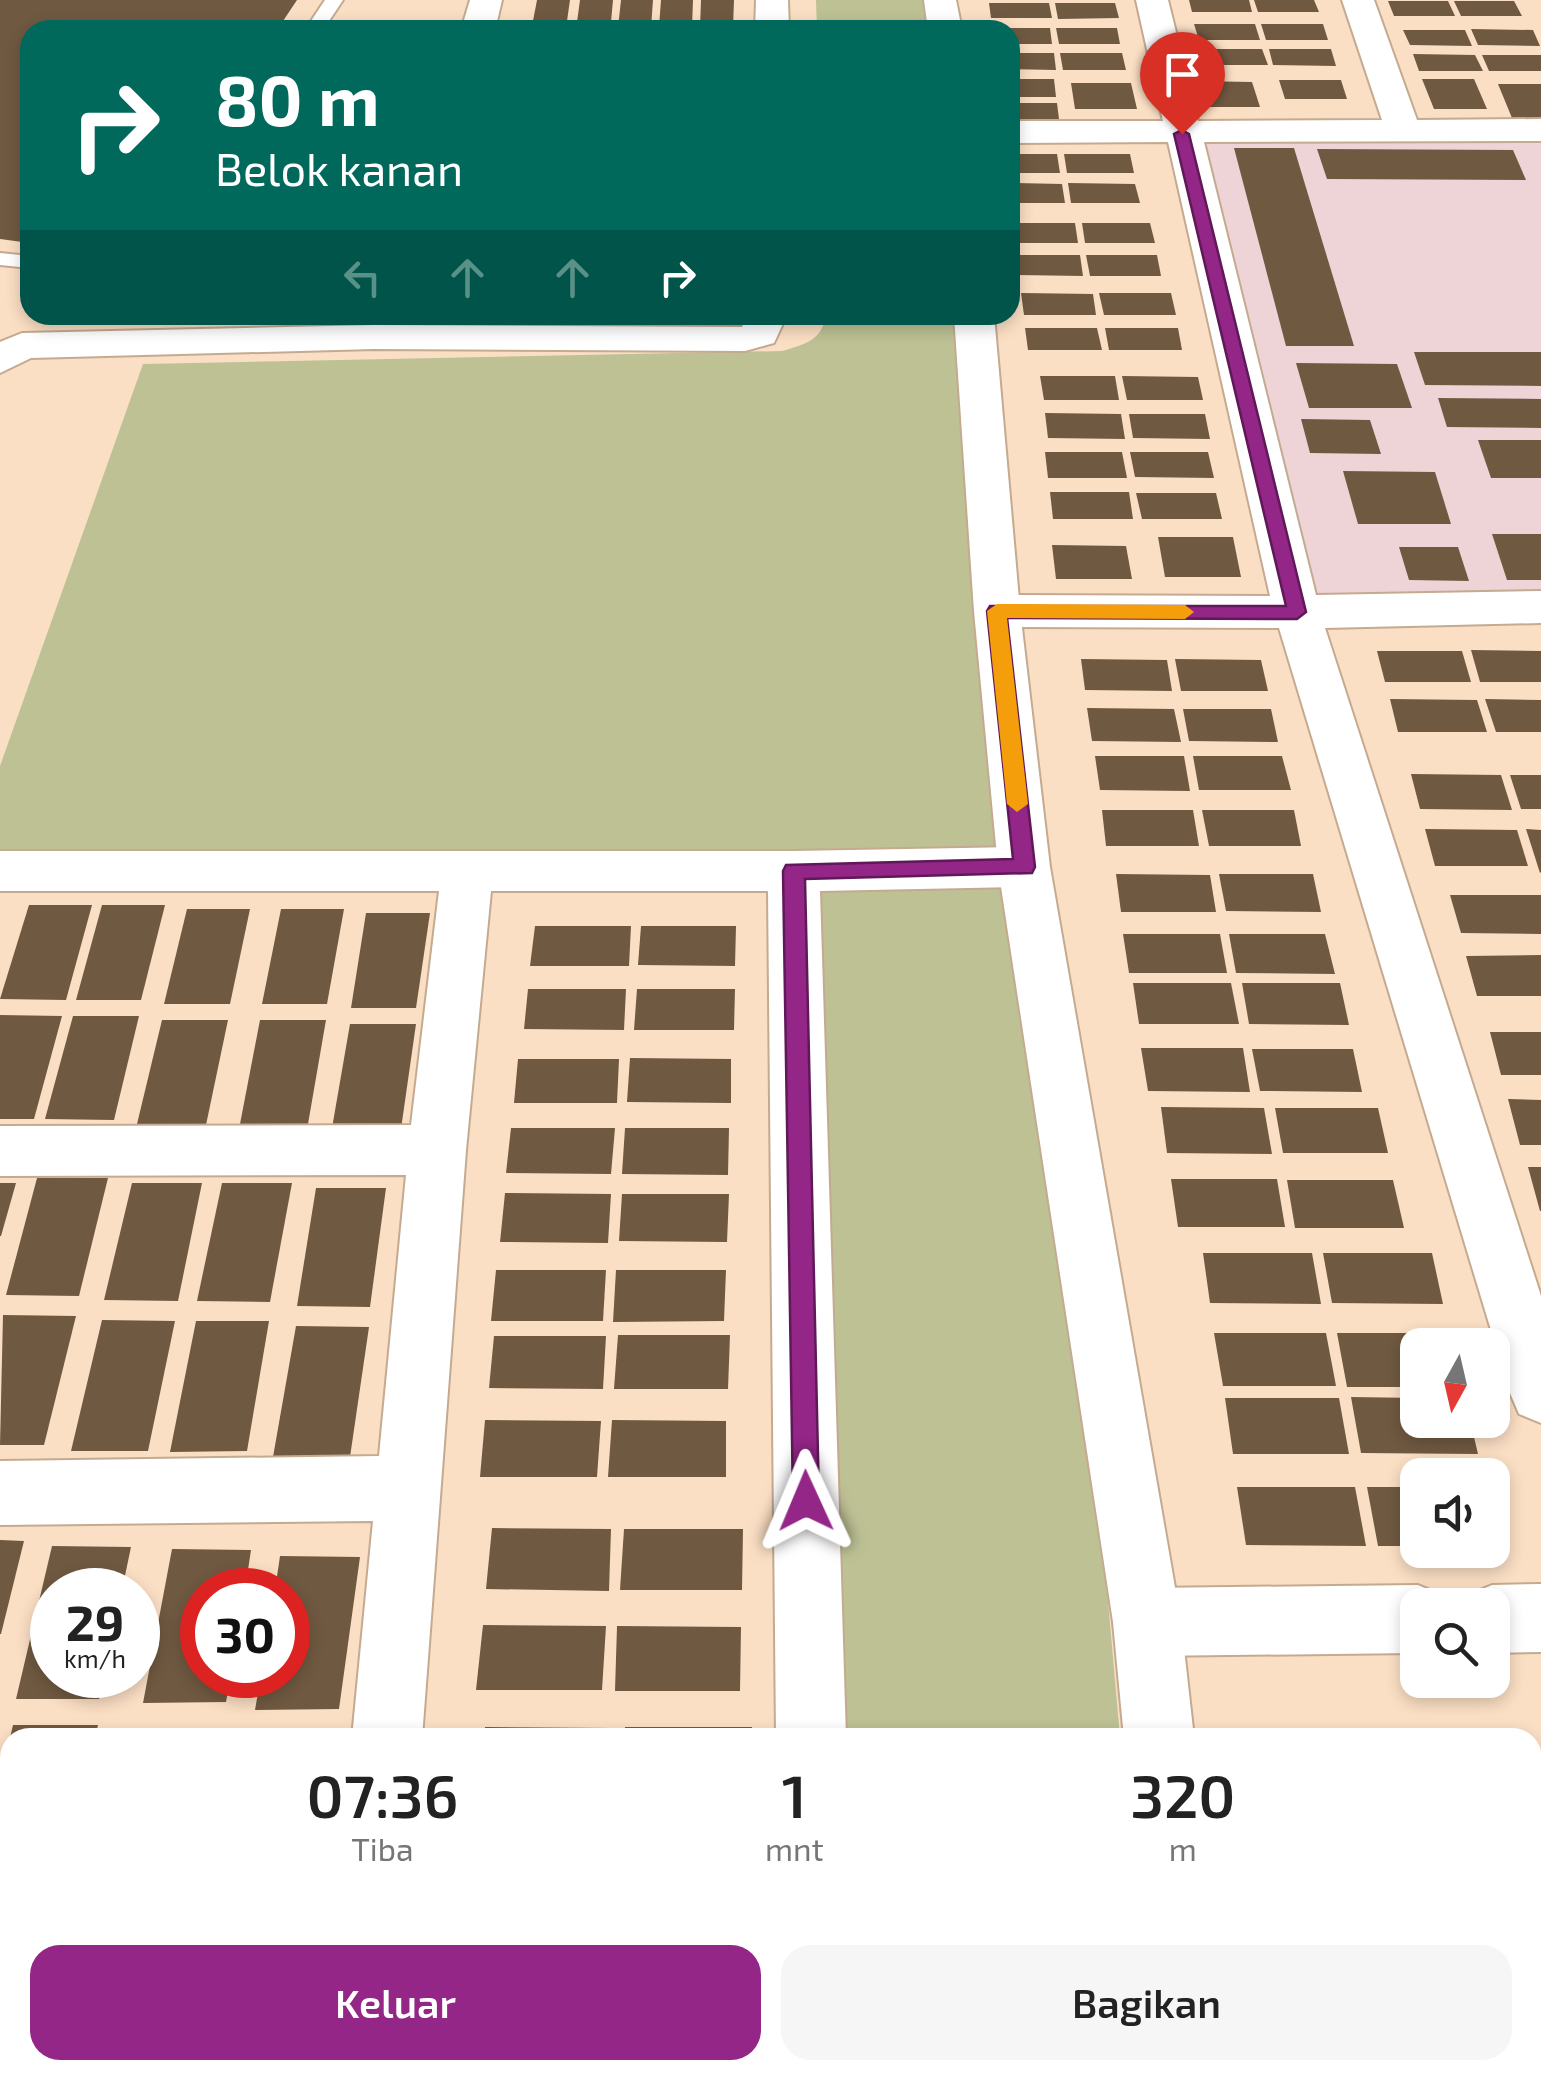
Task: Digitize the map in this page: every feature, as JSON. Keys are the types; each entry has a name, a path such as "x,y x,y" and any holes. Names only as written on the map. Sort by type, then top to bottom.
{"street":[{"path":"1152,0 1297,612 1541,1393"},
{"path":"1358,0 1403,130"},
{"path":"1020,132 1541,130"},
{"path":"0,360 22,346 378,326 745,339 760,334 763,325"},
{"path":"975,325 997,611 1024,867 1147,1622 1158,1728"},
{"path":"997,611 1297,612 1541,607"},
{"path":"0,871 794,871 1024,867"},
{"path":"388,1728 437,1150 467,870"},
{"path":"794,871 810,1728"},
{"path":"0,1151 437,1150"},
{"path":"0,1493 408,1488"},
{"path":"1510,1619 1541,1618"},
{"path":"1147,1622 1400,1619"}],"shaded area":[{"path":"1541,131 1541,607 1297,612 1182,134"}],"green space":[{"path":"816,0 925,0 928,20 817,20"},
{"path":"823,325 955,325 976,596 1108,1601 1119,1728 837,1728 780,864 0,867 0,766 143,364 782,351 805,344"}],"building":[{"path":"0,0 297,0 284,20 20,20 20,242 0,239"},
{"path":"537,0 570,0 567,20 533,20"},
{"path":"580,0 613,0 611,20 577,20"},
{"path":"621,0 653,0 652,20 619,20"},
{"path":"661,0 693,0 692,20 660,20"},
{"path":"701,0 734,0 733,20 700,20"},
{"path":"1189,0 1249,0 1252,12 1192,12"},
{"path":"1254,0 1314,0 1319,12 1258,12"},
{"path":"1388,1 1448,1 1455,16 1394,16"},
{"path":"1454,1 1514,1 1522,16 1461,16"},
{"path":"989,3 1049,3 1052,18 991,18"},
{"path":"1055,3 1115,3 1119,18 1058,19"},
{"path":"1194,24 1255,24 1260,40 1199,40"},
{"path":"1261,24 1323,24 1328,40 1266,40"},
{"path":"1020,28 1050,28 1052,44 1020,44"},
{"path":"1056,28 1117,28 1120,44 1059,44"},
{"path":"1471,29 1533,30 1540,46 1478,45"},
{"path":"1403,30 1465,30 1472,46 1410,45"},
{"path":"1200,49 1262,49 1268,65 1205,65"},
{"path":"1269,49 1331,49 1336,66 1273,65"},
{"path":"1020,53 1054,53 1056,70 1020,69"},
{"path":"1060,53 1122,53 1126,70 1063,70"},
{"path":"1413,54 1475,55 1483,71 1419,71"},
{"path":"1482,55 1541,55 1541,71 1489,71"},
{"path":"1020,79 1054,79 1056,97 1020,97"},
{"path":"1422,79 1474,79 1487,109 1434,109"},
{"path":"1279,80 1341,80 1347,99 1285,99"},
{"path":"1196,81 1252,82 1260,107 1203,107"},
{"path":"1071,83 1131,83 1137,109 1075,109"},
{"path":"1498,84 1541,84 1541,118 1512,118"},
{"path":"1020,103 1057,103 1059,119 1020,119"},
{"path":"1234,148 1294,148 1354,346 1286,346"},
{"path":"1317,149 1513,150 1526,180 1327,179"},
{"path":"1020,154 1057,154 1060,173 1020,173"},
{"path":"1064,154 1130,154 1134,173 1067,173"},
{"path":"1020,183 1062,184 1065,203 1020,203"},
{"path":"1068,183 1135,184 1140,203 1071,203"},
{"path":"1020,223 1075,223 1078,243 1020,243"},
{"path":"1082,223 1150,223 1155,243 1085,243"},
{"path":"1020,255 1080,255 1083,276 1020,275"},
{"path":"1086,255 1157,255 1161,276 1090,276"},
{"path":"1021,293 1093,294 1096,315 1024,315"},
{"path":"1099,293 1171,293 1176,315 1104,315"},
{"path":"1025,328 1097,328 1102,350 1028,350"},
{"path":"1105,328 1178,328 1182,350 1109,350"},
{"path":"1414,352 1541,352 1541,386 1425,385"},
{"path":"1296,363 1397,364 1412,408 1309,408"},
{"path":"1040,376 1115,376 1119,400 1044,400"},
{"path":"1122,376 1198,377 1203,400 1127,400"},
{"path":"1438,398 1541,399 1541,428 1447,427"},
{"path":"1045,413 1121,414 1125,439 1048,438"},
{"path":"1129,414 1205,414 1210,439 1133,438"},
{"path":"1301,419 1370,420 1381,454 1310,453"},
{"path":"1478,440 1541,440 1541,478 1491,478"},
{"path":"1045,452 1122,452 1127,478 1048,478"},
{"path":"1130,452 1208,452 1214,478 1135,477"},
{"path":"1343,471 1435,472 1451,524 1358,524"},
{"path":"1050,492 1129,492 1133,519 1053,519"},
{"path":"1136,493 1216,493 1222,519 1142,519"},
{"path":"1492,534 1541,534 1541,580 1507,580"},
{"path":"1158,537 1233,537 1241,577 1165,577"},
{"path":"1052,545 1126,546 1132,579 1056,579"},
{"path":"1399,547 1458,547 1469,581 1409,580"},
{"path":"1471,650 1541,651 1541,682 1480,682"},
{"path":"1377,651 1462,651 1471,682 1385,682"},
{"path":"1081,659 1167,660 1172,691 1085,690"},
{"path":"1175,659 1261,660 1268,691 1181,691"},
{"path":"1390,699 1477,700 1487,732 1398,732"},
{"path":"1485,699 1541,700 1541,732 1496,732"},
{"path":"1087,708 1174,709 1181,742 1092,741"},
{"path":"1183,709 1271,709 1278,742 1189,741"},
{"path":"1095,756 1184,756 1190,791 1100,790"},
{"path":"1193,756 1282,756 1291,790 1199,790"},
{"path":"1411,774 1501,775 1512,810 1420,809"},
{"path":"1510,775 1541,775 1541,809 1521,809"},
{"path":"1102,810 1193,810 1199,846 1106,846"},
{"path":"1202,810 1294,810 1301,846 1209,846"},
{"path":"1425,829 1517,830 1528,866 1435,866"},
{"path":"1526,829 1541,830 1540,873"},
{"path":"1116,874 1210,875 1216,912 1121,912"},
{"path":"1219,874 1313,874 1321,912 1226,911"},
{"path":"1450,895 1541,895 1541,934 1461,933"},
{"path":"29,905 92,905 66,1000 0,999"},
{"path":"102,905 165,905 141,1000 76,1000"},
{"path":"187,909 250,909 230,1004 164,1004"},
{"path":"281,909 344,909 327,1004 262,1004"},
{"path":"366,913 430,913 416,1008 351,1008"},
{"path":"535,926 631,926 629,966 530,966"},
{"path":"641,926 736,926 735,966 638,965"},
{"path":"1123,934 1220,934 1227,973 1129,973"},
{"path":"1229,934 1325,934 1335,974 1236,973"},
{"path":"1541,955 1541,996 1477,996 1466,956"},
{"path":"1133,983 1231,983 1239,1024 1139,1024"},
{"path":"1242,983 1340,983 1349,1025 1249,1024"},
{"path":"528,989 626,989 624,1030 524,1029"},
{"path":"637,989 735,989 734,1030 634,1030"},
{"path":"0,1015 62,1016 34,1119 0,1119"},
{"path":"73,1016 139,1016 114,1120 45,1119"},
{"path":"162,1020 228,1020 206,1125 137,1124"},
{"path":"260,1020 326,1020 308,1124 240,1124"},
{"path":"350,1024 416,1024 401,1129 332,1128"},
{"path":"1490,1032 1541,1032 1541,1075 1501,1075"},
{"path":"1141,1048 1243,1048 1250,1092 1148,1091"},
{"path":"1252,1049 1353,1049 1362,1092 1260,1091"},
{"path":"630,1058 731,1059 731,1103 627,1102"},
{"path":"518,1059 619,1059 617,1103 514,1103"},
{"path":"1508,1099 1541,1100 1541,1145 1520,1145"},
{"path":"1161,1107 1264,1108 1272,1154 1167,1153"},
{"path":"1275,1108 1378,1108 1388,1153 1283,1153"},
{"path":"511,1128 615,1128 611,1174 506,1173"},
{"path":"625,1128 729,1128 728,1175 622,1174"},
{"path":"1528,1167 1541,1167 1541,1211 1540,1211"},
{"path":"37,1178 108,1178 79,1296 6,1295"},
{"path":"1171,1179 1277,1179 1285,1227 1178,1227"},
{"path":"1287,1180 1393,1180 1404,1228 1295,1228"},
{"path":"0,1183 16,1183 1,1236 0,1236"},
{"path":"132,1183 202,1183 178,1301 104,1300"},
{"path":"222,1183 292,1183 270,1302 197,1301"},
{"path":"316,1188 386,1188 370,1307 297,1306"},
{"path":"505,1193 611,1194 608,1243 500,1242"},
{"path":"622,1194 729,1194 727,1242 619,1241"},
{"path":"1203,1253 1312,1253 1321,1304 1210,1303"},
{"path":"1323,1253 1432,1253 1443,1304 1332,1303"},
{"path":"496,1270 606,1270 603,1321 491,1321"},
{"path":"616,1270 726,1270 724,1321 613,1322"},
{"path":"3,1315 76,1316 44,1445 0,1445"},
{"path":"102,1320 175,1321 148,1451 71,1451"},
{"path":"196,1321 269,1321 247,1451 170,1452"},
{"path":"296,1326 369,1327 350,1457 273,1457"},
{"path":"1214,1333 1326,1333 1336,1386 1223,1386"},
{"path":"1337,1333 1400,1333 1400,1387 1347,1387"},
{"path":"618,1335 730,1335 728,1389 614,1389"},
{"path":"494,1336 606,1336 603,1389 489,1388"},
{"path":"1351,1397 1400,1398 1400,1438 1474,1438 1478,1454 1361,1453"},
{"path":"1225,1398 1339,1398 1349,1454 1233,1454"},
{"path":"485,1420 601,1421 597,1477 480,1477"},
{"path":"612,1420 726,1421 726,1477 608,1477"},
{"path":"1237,1487 1355,1487 1366,1546 1246,1545"},
{"path":"1367,1487 1400,1487 1400,1546 1378,1546"},
{"path":"492,1528 611,1529 609,1591 486,1589"},
{"path":"624,1529 743,1529 742,1590 620,1590"},
{"path":"0,1540 24,1541 1,1634 0,1634"},
{"path":"52,1546 131,1547 127,1568 47,1568"},
{"path":"172,1549 251,1550 248,1568 180,1568 180,1698 227,1698 226,1702 143,1703 144,1698 160,1698 160,1613"},
{"path":"280,1556 360,1557 339,1709 255,1710 257,1698 310,1698 310,1568 278,1568"},
{"path":"483,1625 606,1626 602,1690 476,1690"},
{"path":"617,1626 741,1627 740,1691 615,1691"},
{"path":"30,1640 30,1698 99,1698 99,1699 16,1699"},
{"path":"13,1725 98,1725 97,1728 12,1728"},
{"path":"485,1727 612,1728 485,1728"},
{"path":"625,1727 752,1727 752,1728"}],"slow traffic":[{"path":"1017,804 997,611 1185,612"}],"route":[{"path":"806,1501 794,871 1024,867 997,611 1297,612 1182,134"}]}
